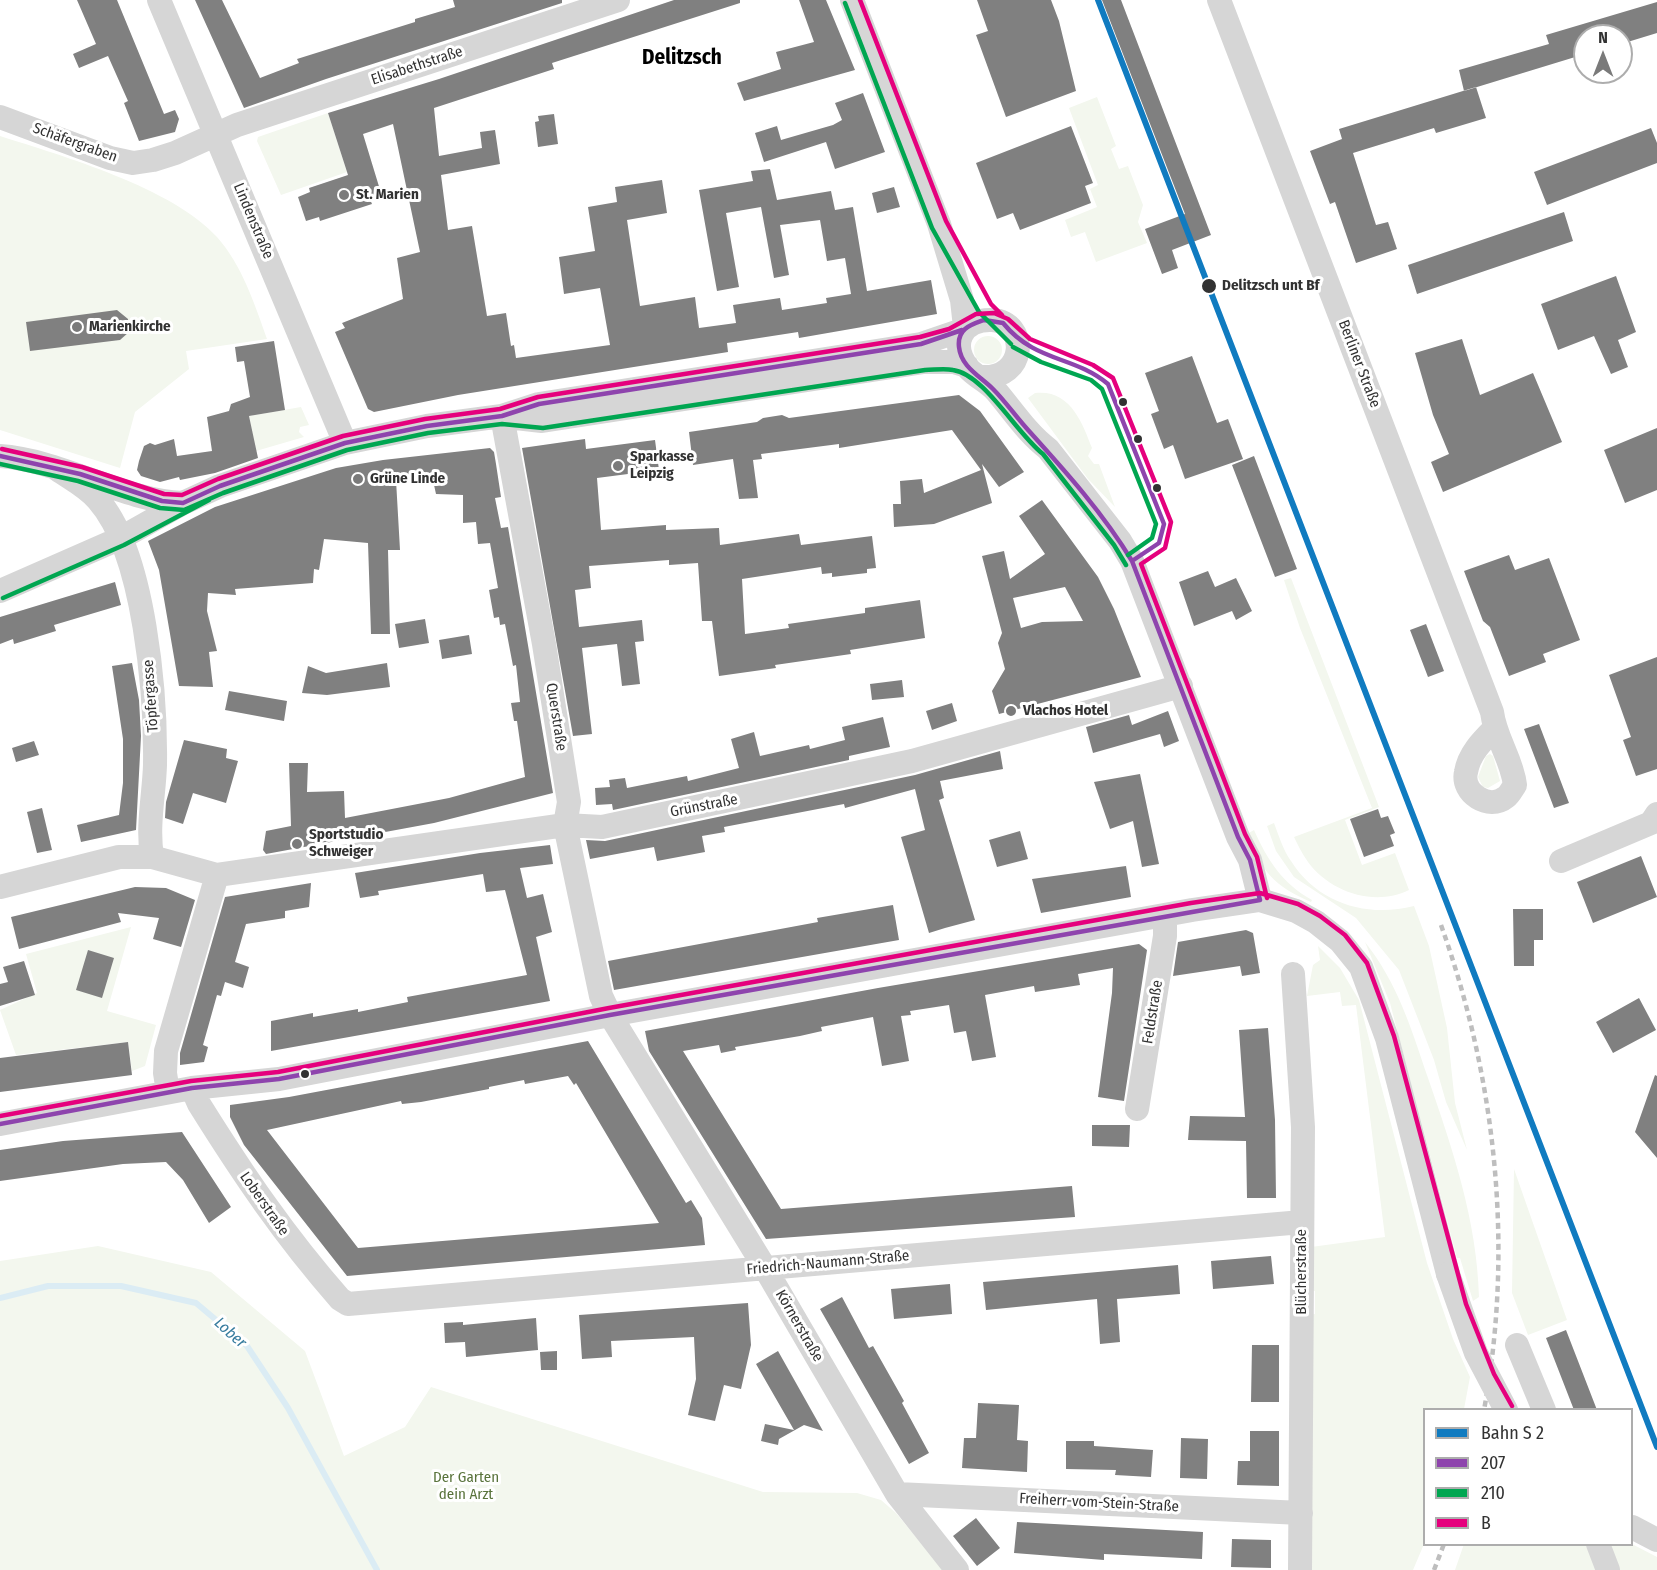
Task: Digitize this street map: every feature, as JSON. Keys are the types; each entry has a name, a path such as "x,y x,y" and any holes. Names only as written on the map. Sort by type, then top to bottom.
{"street":[{"name":"Lindenstraße","path":"159,0 345,443"},
{"name":"Elisabethstraße","path":"217,135 237,125 618,0"},
{"path":"852,0 939,224 962,300 964,329 959,349 974,372 1000,376 1013,365 1017,358 1017,340 1009,328 996,320 985,308 939,224"},
{"name":"Berliner Straße","path":"1219,0 1492,712 1494,729"},
{"name":"Schäfergraben","path":"3,112 110,158 133,164 175,153 217,135"},
{"path":"0,591 121,538 183,503 220,486 345,443 427,426 502,416 539,404 921,344 964,329 975,322 996,320"},
{"path":"502,416 542,421 924,362 954,362 974,372 994,388 1035,439 1048,449 1120,541 1132,561 1238,837 1250,860 1260,900"},
{"path":"1013,365 1015,384 1042,433 1048,449"},
{"name":"Querstraße","path":"502,416 544,644 569,802 565,825 601,996 610,1015"},
{"path":"0,456 80,474 162,501 183,503"},
{"name":"Töpfergasse","path":"58,470 98,499 121,538 134,581 146,637 155,702 154,767 149,828 152,857"},
{"name":"Grünstraße","path":"217,875 565,825 602,827 801,787 912,761 1181,686"},
{"path":"1561,861 1651,823 1657,814"},
{"path":"0,887 119,857 152,857 217,875 166,1051 165,1073 168,1092"},
{"path":"0,1124 192,1088 279,1078 610,1015 1260,900 1296,911 1316,922 1340,940 1360,967 1387,1038 1448,1274 1476,1353 1505,1408"},
{"name":"Feldstraße","path":"1137,1109 1165,936 1165,915"},
{"name":"Blücherstraße","path":"1293,974 1303,1127 1300,1570"},
{"name":"Körnerstraße","path":"610,1015 765,1268 897,1494 957,1570"},
{"name":"Loberstraße","path":"192,1088 199,1104 269,1213 340,1299 354,1305"},
{"name":"Friedrich-Naumann-Straße","path":"354,1305 1302,1222"},
{"path":"1517,1345 1543,1408"},
{"name":"Freiherr-vom-Stein-Straße","path":"897,1494 1301,1513"},
{"path":"1633,1528 1657,1540"},
{"path":"1598,1546 1608,1570"}],"green space":[{"path":"1097,97 1116,146 1111,149 1119,169 1128,166 1143,205 1138,222 1147,243 1096,262 1085,232 1071,237 1065,220 1097,207 1090,189 1098,185 1069,108"},
{"path":"328,113 347,172 281,195 257,141 258,137"},
{"path":"0,136 116,176 173,203 198,219 217,237 234,260 258,313 267,339 186,351 189,369 135,412 120,468 0,430"},
{"path":"988,336 998,340 1002,350 998,360 988,364 978,360 974,350 978,340"},
{"path":"1035,393 1057,396 1073,409 1092,448 1088,456 1094,464 1099,464 1115,507 1088,479 1028,398"},
{"path":"301,407 309,425 300,427 299,432 304,437 256,451 249,416"},
{"path":"1291,578 1379,807 1345,820 1362,865 1395,853 1409,890 1396,895 1367,897 1340,889 1317,873 1294,837 1372,808 1300,628 1284,580"},
{"path":"1490,754 1493,756 1500,781 1488,788 1483,787 1478,777 1486,756"},
{"path":"1274,823 1283,848 1302,876 1315,888 1330,897 1345,904 1379,910 1414,906 1429,946 1447,1028 1455,1103 1467,1150 1446,1102 1434,1060 1399,970 1356,918 1294,877 1276,851 1267,826"},
{"path":"1254,830 1265,852 1284,879 1312,900 1311,902 1278,883 1264,868 1247,834"},
{"path":"131,927 107,1011 156,1025 145,1066 132,1071 128,1042 16,1055 0,1010 37,993 26,954"},
{"path":"1365,942 1395,990 1416,1042 1455,1159 1474,1241 1479,1297 1473,1301 1460,1258 1457,1258 1390,1003"},
{"path":"1318,946 1340,968 1359,1000 1427,1263 1453,1339 1470,1377 1464,1408 1423,1408 1423,1546 1413,1570 1307,1570 1309,1315 1315,1314 1315,1291 1309,1290 1311,1247 1385,1237 1356,1005 1342,1006 1340,992 1307,996 1313,965 1320,960"},
{"path":"1514,1169 1567,1320 1528,1335 1512,1293"},
{"name":"Der Garten dein Arzt","path":"98,1246 211,1272 305,1351 344,1456 405,1427 431,1387 763,1492 857,1493 881,1500 896,1513 943,1570 0,1570 0,1261"},
{"path":"1633,1545 1657,1557 1657,1570 1618,1570 1611,1546"},
{"path":"1463,1546 1590,1546 1599,1570 1455,1570"}],"building":[{"path":"77,0 117,0 164,114 175,110 179,119 175,132 139,141 124,103 128,101 108,56 79,68 73,54 96,44"},
{"path":"195,0 222,0 260,78 299,63 297,59 455,7 453,0 562,0 562,3 326,79 244,108"},
{"path":"674,0 740,0 740,3 552,63 554,69 434,108 439,156 482,148 480,132 495,130 500,164 441,175 448,230 472,226 487,316 506,313 511,346 514,345 516,358 610,345 600,288 564,294 559,257 595,251 588,207 617,202 615,187 662,180 667,213 627,220 640,306 695,297 699,328 736,323 733,305 780,298 782,310 827,303 826,298 851,294 845,258 827,261 820,220 780,225 789,275 774,278 761,207 726,213 739,287 717,291 699,190 753,181 751,171 770,169 777,200 831,191 835,210 853,207 867,291 931,280 937,314 799,338 798,332 727,343 728,352 458,395 374,412 368,409 335,332 345,328 342,323 403,299 397,258 420,252 393,124 363,134 381,193 369,197 372,204 320,221 319,217 306,221 298,197 310,192 309,188 348,175 328,113 439,79"},
{"path":"799,0 826,0 855,70 744,101 737,83 781,69 776,52 814,42"},
{"path":"977,0 1051,0 1059,21 1076,91 1006,117 976,35 988,31"},
{"path":"1102,0 1121,0 1211,235 1172,250 1178,268 1162,274 1145,229 1185,214"},
{"path":"1657,2 1657,33 1633,40 1633,24 1583,24"},
{"path":"1573,27 1573,58 1464,91 1459,70 1549,44 1546,35"},
{"path":"1476,87 1486,118 1436,133 1434,128 1353,153 1376,225 1388,222 1397,249 1356,263 1335,202 1330,204 1310,151 1342,139 1339,129"},
{"path":"863,93 885,152 835,169 826,142 764,162 755,133 777,126 781,140 833,125 842,120 835,103"},
{"path":"554,114 558,144 538,147 535,122 539,121 538,116"},
{"path":"1071,126 1093,183 1085,186 1091,203 1020,230 1013,213 997,219 976,163"},
{"path":"1651,128 1657,143 1657,163 1547,205 1534,172"},
{"path":"894,187 900,207 877,213 872,193"},
{"path":"1564,212 1573,241 1417,294 1408,265"},
{"path":"1616,276 1636,332 1618,340 1628,367 1611,374 1594,336 1558,350 1541,304"},
{"name":"Marienkirche","path":"117,310 128,319 129,332 120,340 30,351 26,322"},
{"path":"1462,339 1480,395 1533,373 1562,442 1443,492 1431,462 1449,454 1433,415 1415,353"},
{"path":"274,341 285,410 249,416 258,458 215,473 180,480 179,477 160,482 141,476 137,470 139,461 144,446 150,443 155,445 174,439 177,456 212,451 207,417 229,411 231,404 250,397 244,361 237,362 235,347"},
{"path":"1192,356 1217,423 1228,419 1243,459 1185,479 1173,445 1164,449 1151,414 1159,411 1145,373"},
{"path":"959,395 980,411 1024,472 999,487 982,464 992,503 934,524 894,527 893,504 901,504 900,481 922,479 924,493 981,470 952,430 839,448 839,444 761,454 762,459 753,460 758,498 739,499 733,459 693,465 689,432 757,422 763,418 782,415 789,418"},
{"path":"1657,428 1657,490 1625,503 1604,450"},
{"path":"585,439 586,449 655,440 659,470 597,478 601,530 666,525 666,530 719,528 720,545 799,534 801,545 872,536 876,568 867,569 867,573 832,577 832,573 822,574 821,567 742,579 745,634 789,628 788,624 865,613 865,608 920,600 925,638 850,650 851,654 775,665 776,668 719,676 712,621 702,621 698,563 669,565 669,560 589,566 591,588 575,590 579,627 642,620 644,641 635,642 640,684 622,686 617,644 582,648 592,734 573,736 522,448"},
{"path":"490,448 494,452 501,497 495,498 501,528 508,527 553,793 434,823 266,854 263,850 266,831 291,826 289,763 308,763 307,792 344,791 345,818 449,798 525,777 517,721 514,721 511,703 520,702 516,665 513,666 505,624 500,625 499,617 494,618 489,590 498,588 490,543 478,544 476,522 463,523 463,495 436,494 432,476 396,480 400,550 388,550 390,634 371,634 368,543 324,539 319,570 314,569 313,583 235,589 236,595 208,593 207,611 217,651 209,652 213,687 179,686 159,570 148,541 215,507 336,468 383,460"},
{"path":"1254,456 1297,569 1275,577 1232,465"},
{"path":"1042,500 1098,577 1114,609 1141,677 999,714 992,691 1005,669 998,643 1002,633 982,556 1004,551 1010,579 1045,554 1019,516","holes":["1065,587 1083,621 1042,622 1021,628 1013,598"]},
{"path":"1509,555 1515,570 1549,558 1580,640 1543,654 1546,662 1509,676 1490,627 1483,621 1464,571"},
{"path":"1208,571 1215,587 1236,578 1252,611 1236,620 1232,611 1194,626 1179,582"},
{"path":"115,582 121,605 54,625 56,631 14,644 13,639 0,644 0,617"},
{"path":"425,619 429,643 399,648 395,624"},
{"path":"1426,624 1444,671 1428,677 1410,630"},
{"path":"469,635 472,654 442,659 439,640"},
{"path":"1657,657 1657,769 1636,776 1623,740 1631,737 1609,675"},
{"path":"132,663 139,700 141,736 136,830 81,842 77,825 119,815 123,783 123,739 112,666"},
{"path":"387,663 390,687 327,695 302,693 308,666 326,673"},
{"path":"902,680 904,697 872,700 870,684"},
{"path":"229,691 287,701 284,721 225,710"},
{"path":"952,703 957,721 932,730 926,711"},
{"path":"1168,711 1179,741 1164,747 1160,734 1093,753 1086,727 1129,715 1132,725"},
{"path":"883,717 890,747 849,756 849,760 613,810 612,804 596,805 595,788 610,787 609,780 625,778 627,788 687,776 688,781 739,768 731,739 754,732 760,756 809,745 810,749 845,740 842,727"},
{"path":"1539,724 1569,803 1554,808 1524,729"},
{"path":"184,740 227,749 226,758 238,761 226,803 193,793 183,824 165,818 166,802"},
{"path":"34,741 39,755 16,762 12,748"},
{"path":"1000,751 1003,769 940,781 944,798 939,800 975,920 929,933 901,837 925,830 915,789 845,808 844,804 724,827 725,832 702,836 705,852 657,861 654,847 590,859 586,840 605,841 915,775"},
{"path":"1140,774 1159,864 1142,867 1133,821 1110,829 1094,782"},
{"path":"42,808 52,850 37,853 27,812"},
{"path":"1378,809 1381,818 1388,816 1395,833 1390,835 1394,846 1364,857 1350,819"},
{"path":"1020,831 1028,859 997,867 989,840"},
{"path":"550,845 553,864 520,868 527,898 543,894 552,932 536,937 550,1001 271,1051 271,1021 313,1013 313,1017 358,1009 358,1012 408,1002 407,997 527,975 505,890 486,892 483,874 378,891 379,895 360,898 355,873 480,853"},
{"path":"1641,856 1657,897 1593,923 1577,882"},
{"path":"1126,866 1131,897 1041,913 1032,879"},
{"path":"311,883 309,907 285,911 285,918 246,924 235,962 249,967 243,988 225,982 221,996 217,995 203,1045 208,1047 204,1062 180,1065 180,1053 225,897"},
{"path":"135,887 166,888 195,900 181,947 153,939 159,918 118,913 121,922 19,949 11,917"},
{"path":"893,905 899,940 614,990 608,961 818,922 817,918"},
{"path":"1513,909 1543,909 1543,940 1534,940 1534,966 1514,966"},
{"path":"1246,930 1253,933 1260,973 1242,976 1240,966 1173,976 1178,942"},
{"path":"1139,944 1147,950 1124,1101 1098,1097 1112,993 1113,968 1078,974 1080,985 1035,992 1034,986 985,995 996,1057 972,1061 966,1031 954,1033 949,1005 910,1011 911,1015 901,1016 909,1061 882,1066 873,1017 821,1027 822,1031 800,1036 735,1047 736,1050 721,1053 719,1045 683,1051 781,1209 1072,1186 1075,1217 766,1239 649,1051 645,1031 878,988"},
{"path":"88,950 114,958 102,998 76,990"},
{"path":"24,961 35,995 0,1006 0,984 8,982 3,967"},
{"path":"1639,998 1656,1030 1613,1053 1596,1022"},
{"path":"1268,1028 1275,1120 1276,1198 1247,1198 1246,1141 1188,1140 1190,1116 1245,1117 1239,1030"},
{"path":"588,1041 686,1203 691,1200 702,1218 705,1245 347,1276 244,1145 230,1117 230,1105 289,1097","holes":["568,1076 574,1085 576,1083 659,1223 358,1248 267,1130 401,1101 402,1104 421,1102 524,1080 525,1084"]},
{"path":"128,1042 132,1075 0,1092 0,1058"},
{"path":"1655,1075 1657,1076 1657,1158 1635,1132"},
{"path":"1092,1125 1130,1125 1129,1147 1092,1146"},
{"path":"182,1132 231,1207 209,1223 183,1180 166,1162 123,1164 0,1181 0,1150 63,1141"},
{"path":"1271,1256 1274,1284 1213,1289 1211,1261"},
{"path":"1178,1265 1180,1294 1117,1299 1120,1342 1100,1344 1097,1299 986,1310 983,1282"},
{"path":"950,1284 952,1314 894,1319 891,1289"},
{"path":"842,1297 869,1348 873,1346 904,1401 902,1403 929,1453 909,1464 820,1309"},
{"path":"748,1303 751,1345 741,1389 724,1385 715,1421 688,1415 696,1379 694,1337 611,1341 612,1357 582,1359 579,1315"},
{"path":"536,1318 538,1350 466,1357 465,1342 445,1343 444,1323 463,1322 463,1325"},
{"path":"1566,1330 1596,1408 1573,1408 1546,1338"},
{"path":"1252,1345 1279,1345 1279,1402 1251,1402"},
{"path":"557,1351 557,1370 541,1370 540,1352"},
{"path":"778,1351 823,1431 804,1425 779,1439 778,1445 761,1441 765,1424 794,1430 756,1364"},
{"path":"978,1403 1019,1405 1017,1440 1028,1441 1027,1472 962,1468 964,1438 976,1438"},
{"path":"1250,1431 1279,1431 1279,1486 1237,1485 1238,1461 1250,1461"},
{"path":"1181,1438 1208,1439 1207,1479 1180,1478"},
{"path":"1066,1441 1094,1441 1094,1446 1153,1450 1151,1477 1115,1475 1116,1470 1066,1469"},
{"path":"976,1518 1000,1548 977,1566 953,1536"},
{"path":"1017,1522 1203,1532 1202,1559 1104,1554 1104,1560 1014,1553"},
{"path":"1232,1539 1271,1540 1271,1568 1231,1567"}],"waterway":[{"name":"Lober","path":"0,1298 48,1286 121,1286 196,1303 247,1346 288,1408 377,1570"}],"railway":[{"path":"1441,925 1460,983 1475,1043 1487,1103 1494,1164 1498,1226 1498,1288 1493,1349 1484,1408"},
{"path":"1434,1570 1443,1546"}],"transit line":[{"name":"B","path":"860,0 946,221 991,304 1002,315"},
{"path":"1098,0 1657,1447"},
{"name":"210","path":"845,3 932,228 979,312 1011,344"},
{"name":"B","path":"2,449 82,467 164,494 182,495 218,479 343,436 425,419 500,409 538,397 920,337 949,329 976,314 994,313 1008,319 1030,339 1093,365 1113,378 1171,522 1165,548 1141,564 1245,834 1257,857 1267,898"},
{"name":"207","path":"984,320 1003,323 1028,345 1081,368 1108,384 1164,524 1159,543 1132,561 1109,526 1070,477 998,394 967,366 959,347 960,336 969,326 984,320"},
{"name":"207","path":"0,456 80,474 162,501 183,503 220,486 345,443 427,426 502,416 539,404 921,344 962,330"},
{"name":"210","path":"1013,347 1041,362 1091,380 1102,389 1156,524 1152,538 1128,555"},
{"name":"210","path":"0,464 78,481 160,508 184,510 223,493 347,450 428,433 502,424 543,428 925,370 950,369 965,374 976,382 1043,454 1114,545 1126,565"},
{"name":"210","path":"3,598 124,545 209,500"},
{"name":"207","path":"1132,561 1238,837 1250,860 1260,900"},
{"name":"B","path":"0,1116 191,1081 278,1072 609,1008 1191,903 1260,893 1298,904 1320,916 1345,935 1367,963 1394,1036 1466,1304 1494,1374 1512,1406"},
{"name":"207","path":"0,1124 192,1088 279,1079 610,1015 1260,900"}],"place":[{"name":"St. Marien","path":"344,195"},
{"name":"Delitzsch unt Bf","path":"1209,286"},
{"name":"Marienkirche","path":"77,327"},
{"name":"Sparkasse Leipzig","path":"618,466"},
{"name":"Grüne Linde","path":"358,479"},
{"name":"Vlachos Hotel","path":"1011,711"},
{"name":"Sportstudio Schweiger","path":"297,844"}],"district":[{"name":"Delitzsch","path":"682,58"}]}
